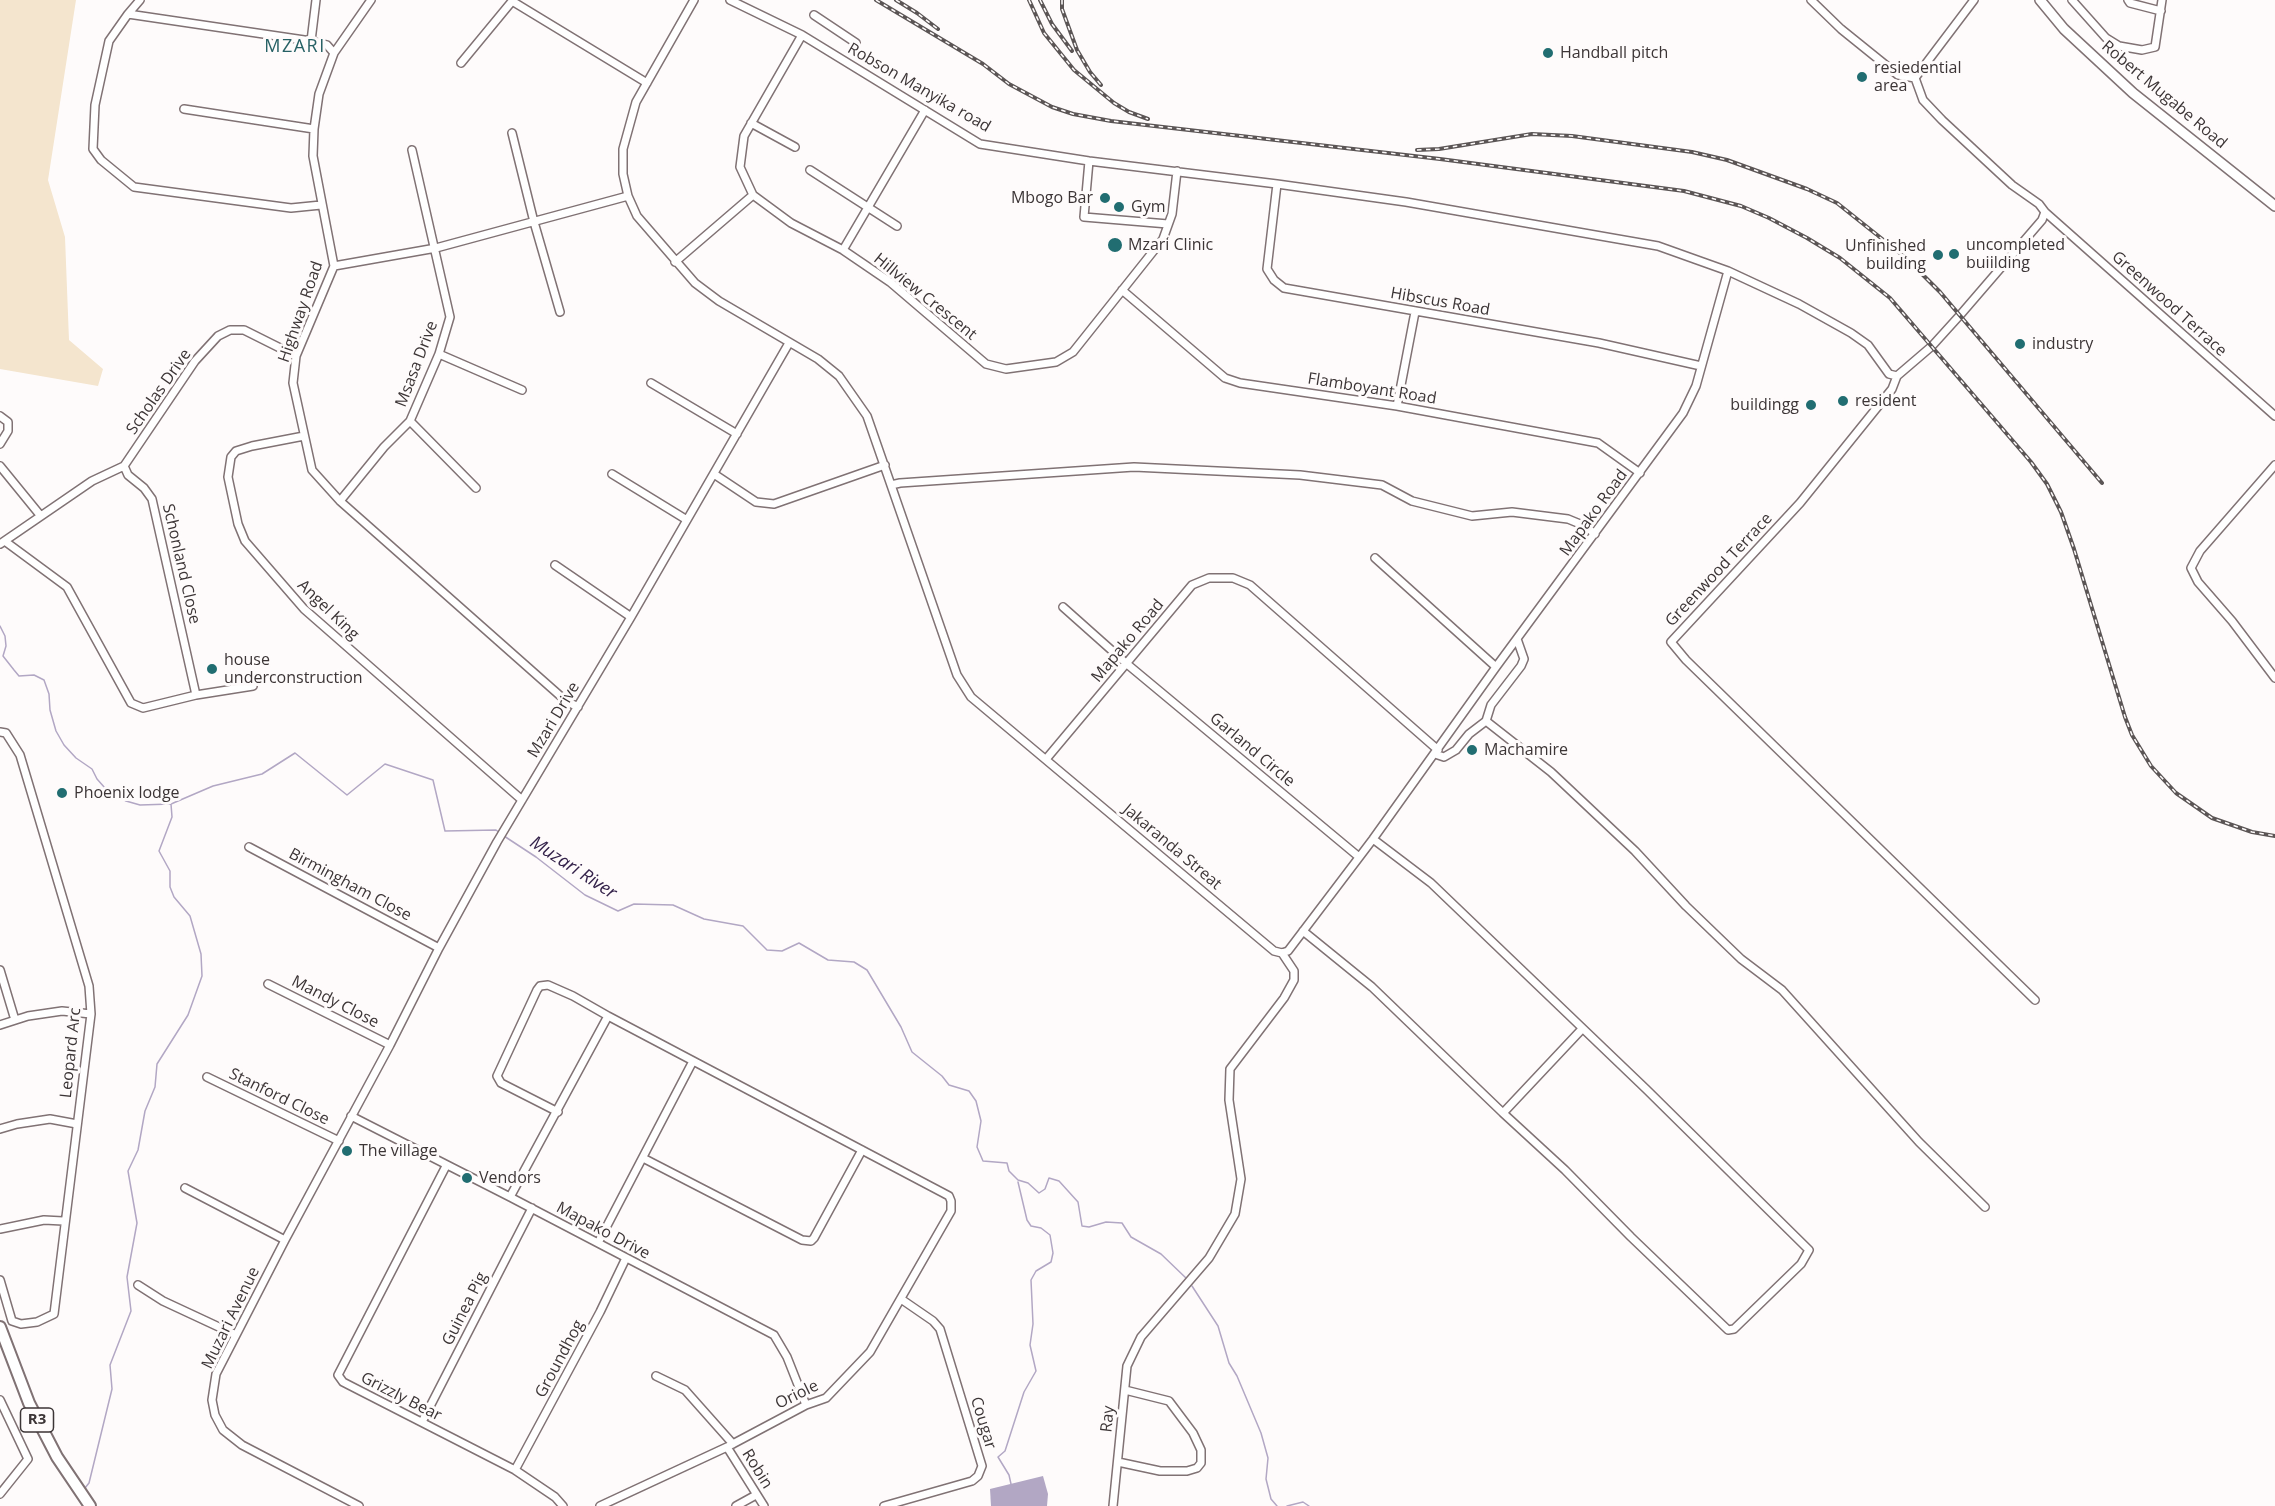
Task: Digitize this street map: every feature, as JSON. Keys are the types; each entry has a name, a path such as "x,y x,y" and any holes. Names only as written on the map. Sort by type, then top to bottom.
{"highway":[{"name":"R3","path":"0,1327 3,1346 29,1403 57,1457 90,1506"}],"main road":[{"name":"Robert Mugabe Road","path":"2040,0 2064,29 2133,93 2275,206"}],"street":[{"path":"140,0 109,42 95,105 93,149 101,160 134,187 291,208 321,206"},
{"path":"311,41 316,0"},
{"name":"Highway Road","path":"371,0 334,53 319,94 314,129 313,156 334,266 296,356 293,383 312,470 340,501 566,701 578,707"},
{"path":"461,63 513,0 647,83"},
{"path":"694,0 636,102 623,149 623,174 628,196 637,216 695,283 719,301 789,343"},
{"name":"Robson Manyika road","path":"730,0 802,35 980,144 1406,202 1658,246 1728,271 1799,304 1868,345 1888,374 1897,376"},
{"path":"1811,0 1841,29 1898,75 1915,78 1974,0"},
{"path":"2072,0 2106,38 2119,46 2142,50 2155,47 2162,0"},
{"path":"2128,0 2130,3 2161,12"},
{"path":"128,14 311,41 327,45 334,53"},
{"path":"814,15 856,43"},
{"name":"Hillview Crescent","path":"802,35 744,136 740,167 753,195 791,223 843,250 890,282 986,364 1006,369 1056,363 1073,352 1163,239 1172,214 1177,171"},
{"name":"Greenwood Terrace","path":"1915,78 1923,100 1942,120 2012,185 2039,204 2275,416"},
{"path":"184,109 314,129"},
{"path":"843,250 925,110"},
{"path":"751,123 795,147"},
{"path":"512,133 534,222 560,312"},
{"name":"Msasa Drive","path":"340,501 384,447 410,421 439,354 450,317 412,150"},
{"path":"1089,160 1084,217 1168,224"},
{"path":"810,170 897,226"},
{"name":"Hibscus Road","path":"1277,184 1267,269 1274,280 1284,288 1599,343 1701,366"},
{"path":"675,262 753,195"},
{"path":"334,266 436,248 628,196"},
{"name":"Greenwood Terrace","path":"2035,1000 1702,677 1671,642 1800,503 1892,388 1897,376 1932,346 2043,220 2046,212"},
{"name":"Mapako Road","path":"1282,953 1288,951 1373,839 1496,666 1683,413 1696,387 1728,271"},
{"name":"Flamboyant Road","path":"1122,290 1225,378 1240,383 1397,406 1598,443 1640,473"},
{"path":"1397,406 1415,312"},
{"name":"Scholas Drive","path":"124,466 195,361 218,336 230,330 244,330 296,356"},
{"name":"Mzari Drive","path":"351,1116 497,842 631,617 789,343"},
{"name":"Jakaranda Streat","path":"789,343 818,359 839,376 867,416 957,675 971,697 1047,758 1274,951 1282,953"},
{"path":"439,354 522,390"},
{"path":"651,383 737,434"},
{"path":"0,416 8,422 8,431 0,444"},
{"path":"410,421 476,488"},
{"name":"Angel King","path":"304,436 252,446 236,451 231,457 228,477 238,524 245,541 304,609 522,800"},
{"path":"714,474 756,502 774,504 885,465"},
{"path":"2275,465 2200,551 2191,568 2198,582 2232,621 2275,678"},
{"path":"0,466 40,515"},
{"path":"124,466 92,481 40,515 3,544 67,587 131,703 143,708 196,695 253,686"},
{"name":"Schonland Close","path":"124,466 128,475 144,488 152,499 196,695"},
{"path":"891,485 1134,466 1300,475 1382,485 1412,501 1472,516 1512,512 1568,519 1585,526 1595,534"},
{"path":"612,474 687,520"},
{"path":"1375,558 1496,666"},
{"path":"555,565 631,617"},
{"name":"Mapako Road","path":"1047,758 1192,585 1209,578 1233,578 1250,585 1436,752"},
{"name":"Garland Circle","path":"1063,607 1127,664 1359,857"},
{"path":"1436,752 1444,757 1456,750 1469,734 1486,721 1491,705 1524,659 1517,639"},
{"path":"1486,721 1551,772 1635,851 1686,906 1734,951 1782,990 1919,1142 1985,1207"},
{"name":"Leopard Arc","path":"0,732 6,733 20,755 89,986 91,1014 63,1221 63,1246 54,1314 37,1322 21,1324 12,1321 0,1280"},
{"path":"1303,931 1372,987 1565,1170 1728,1330 1734,1329 1801,1264 1809,1250 1646,1089 1431,883 1373,839"},
{"name":"Birmingham Close","path":"249,847 439,948"},
{"name":"Ray","path":"1113,1506 1128,1366 1141,1337 1209,1258 1235,1214 1241,1179 1229,1100 1230,1069 1284,998 1294,980 1294,970 1282,953"},
{"path":"0,970 15,1020"},
{"name":"Mandy Close","path":"268,984 390,1045"},
{"path":"558,1112 501,1083 497,1076 537,990 548,985 573,996 862,1150 811,1241 802,1240 644,1158"},
{"path":"0,1025 62,1011 91,1014"},
{"path":"510,1197 608,1016"},
{"path":"1503,1113 1582,1029"},
{"path":"598,1243 693,1061"},
{"name":"Stanford Close","path":"207,1077 339,1141"},
{"name":"Muzari Avenue","path":"351,1116 216,1374 212,1400 215,1415 223,1430 242,1445 359,1506"},
{"name":"Mapako Drive","path":"351,1116 774,1335 787,1357 806,1405"},
{"path":"0,1129 50,1119 76,1124"},
{"name":"Oriole","path":"602,1506 730,1445 806,1405 826,1398 870,1352 951,1211 951,1201 949,1196 862,1150"},
{"name":"Grizzly Bear","path":"446,1166 338,1375 343,1382 515,1470 555,1497 563,1506"},
{"path":"186,1188 285,1240"},
{"name":"Guinea Pig","path":"422,1422 532,1208"},
{"path":"0,1229 44,1220 63,1221"},
{"name":"Groundhog","path":"515,1470 600,1312 626,1258"},
{"path":"138,1285 163,1301 236,1335"},
{"name":"Cougar","path":"888,1505 972,1481 978,1476 982,1466 940,1329 933,1321 901,1299"},
{"name":"Robin","path":"656,1376 685,1390 730,1445 764,1506"},
{"path":"1118,1462 1160,1471 1197,1468 1201,1463 1201,1450 1193,1433 1169,1401 1125,1390"},
{"path":"0,1400 28,1459 0,1494"},
{"path":"736,1506 756,1495"}],"shaded area":[{"path":"0,0 76,0 48,180 65,237 69,340 103,369 98,386 0,369"},
{"path":"1043,1476 1048,1494 1047,1506 991,1506 990,1489"}],"waterway":[{"name":"Muzari River","path":"0,626 5,636 6,646 3,656 14,670 19,676 34,675 44,680 56,731 64,745 76,758 92,769 105,788 126,801 140,805 171,804 213,786 262,774 295,753 347,795 385,764 433,780 445,831 496,830 500,833"},
{"path":"85,1488 89,1483 112,1389 110,1365 131,1311 127,1277 137,1223 128,1171 138,1150 145,1111 155,1087 157,1064 188,1015 202,976 201,954 190,916 174,897 170,887 170,871 159,851 172,817 171,804"},
{"name":"Muzari River","path":"504,836 536,857 585,895 618,911 634,904 673,905 704,919 743,926 767,950 782,951 799,943 828,960 854,962 867,970 901,1027 912,1052 942,1076 949,1085 969,1091 976,1101 981,1121 977,1147 983,1161 1007,1163 1009,1171 1018,1180 1028,1183 1039,1193 1045,1189 1049,1178 1059,1181 1078,1202 1082,1226 1089,1227 1106,1222 1122,1223 1131,1237 1161,1254 1187,1279"},
{"path":"1011,1484 1009,1475 998,1457 1005,1451 1024,1392 1036,1371 1030,1345 1033,1324 1031,1280 1036,1271 1051,1262 1053,1253 1050,1235 1041,1228 1031,1226 1027,1220 1018,1182"},
{"path":"1192,1286 1218,1326 1229,1363 1237,1376 1261,1433 1268,1458 1266,1479 1271,1499 1277,1506"},
{"path":"1287,1506 1303,1502 1309,1506"}],"railway":[{"path":"876,0 983,64 1009,84 1052,107 1073,114 1111,121 1440,159 1684,191 1741,206 1807,238 1840,258 1890,298 2031,462 2047,484 2061,512 2074,549 2125,717 2132,735 2151,766 2176,793 2212,818 2252,832 2275,836"},
{"path":"896,0 938,29"},
{"path":"1029,0 1044,33 1074,70 1114,103 1148,119"},
{"path":"1040,0 1052,24 1072,51"},
{"path":"1062,0 1062,9 1077,50 1101,85"},
{"path":"1417,150 1439,149 1532,134 1572,136 1692,152 1727,160 1807,189 1837,203 1906,258 1940,292 2102,483"}],"place":[{"name":"Handball pitch","path":"1548,53"},
{"name":"resiedential area","path":"1862,77"},
{"name":"Mbogo Bar","path":"1105,198"},
{"name":"Gym","path":"1119,207"},
{"name":"Mzari Clinic","path":"1115,245"},
{"name":"uncompleted buiilding","path":"1954,254"},
{"name":"Unfinished building","path":"1938,255"},
{"name":"industry","path":"2020,344"},
{"name":"resident","path":"1843,401"},
{"name":"buildingg","path":"1811,405"},
{"name":"house underconstruction","path":"212,669"},
{"name":"Machamire","path":"1472,750"},
{"name":"Phoenix lodge","path":"62,793"},
{"name":"The village","path":"347,1151"},
{"name":"Vendors","path":"467,1178"}],"district":[{"name":"MZARI","path":"295,47"}]}
